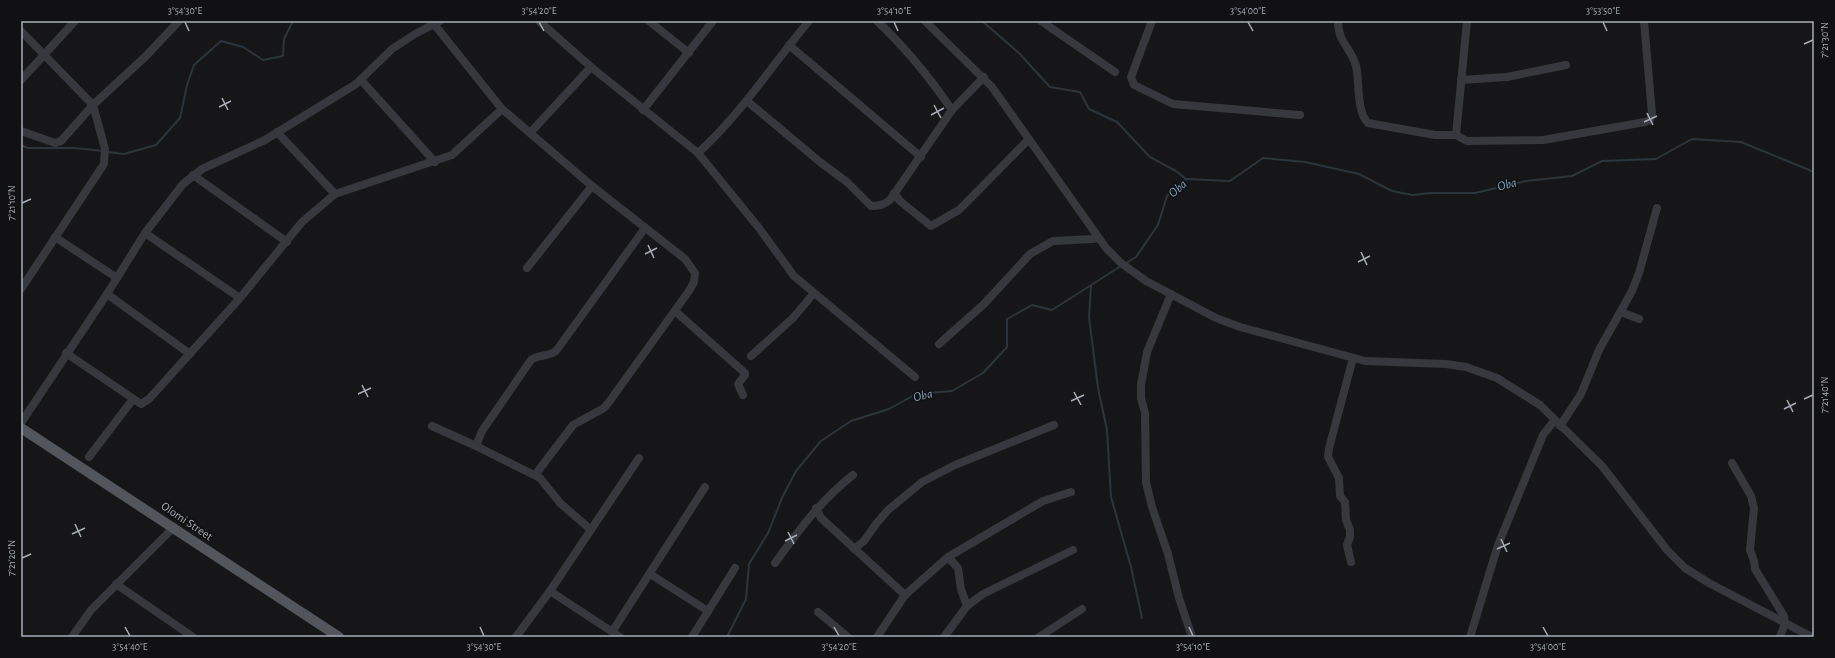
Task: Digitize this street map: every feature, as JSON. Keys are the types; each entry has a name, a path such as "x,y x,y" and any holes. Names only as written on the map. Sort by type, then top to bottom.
{"main road":[{"name":"Olomi Street","path":"21,428 338,637"}],"street":[{"path":"21,80 75,21"},
{"path":"21,131 55,143 61,141 93,105 146,56 179,21"},
{"path":"539,21 591,67 698,153 751,218 794,276 915,377"},
{"path":"649,21 689,53"},
{"path":"643,110 713,21"},
{"path":"698,153 747,101 809,21"},
{"path":"877,21 915,60 952,110"},
{"path":"925,21 984,78 1029,139 1098,238 1113,255 1133,272 1146,281 1234,326 1353,358 1381,363 1446,364 1481,372 1497,378 1540,404 1557,424 1602,466 1667,550 1685,568 1709,584 1812,637"},
{"path":"1042,21 1115,72"},
{"path":"1152,21 1131,77 1134,85 1172,104 1300,115"},
{"path":"1338,21 1338,31 1341,40 1352,56 1356,65 1360,85 1361,113 1368,123 1435,135 1456,134 1467,141 1543,140 1646,122 1650,120 1652,114 1644,21"},
{"path":"1456,134 1467,21"},
{"path":"21,423 107,294 145,232 173,195 193,175 277,132 361,80 392,50 415,34 437,23 502,109 592,186 686,259 695,273 692,286 609,402 604,408 573,425 535,475"},
{"path":"21,31 93,105 105,149 104,164 54,237 21,289"},
{"path":"789,45 921,157"},
{"path":"1461,80 1507,77 1566,65"},
{"path":"530,133 591,67"},
{"path":"747,101 820,162 847,182 871,206 883,205 890,200 952,110 984,78"},
{"path":"361,80 435,162"},
{"path":"66,354 141,404 149,399 240,298 302,222 335,194 435,162 452,155 502,109"},
{"path":"277,132 335,194"},
{"path":"894,193 900,201 931,226 959,210 1029,139"},
{"path":"193,175 287,242"},
{"path":"527,268 592,186"},
{"path":"1470,637 1498,545 1543,435 1557,424 1581,394 1599,350 1621,312 1639,273 1658,208"},
{"path":"476,446 486,426 531,360 536,356 552,354 556,351 645,228"},
{"path":"145,232 240,298"},
{"path":"54,237 117,278"},
{"path":"939,344 984,304 1030,254 1053,241 1092,240 1098,238"},
{"path":"751,356 793,318 814,293"},
{"path":"107,294 190,354"},
{"path":"1171,294 1147,352 1142,385 1141,398 1145,413 1146,482 1152,507 1168,554 1179,598 1192,637"},
{"path":"675,311 745,373 746,375 738,384 743,395"},
{"path":"1621,312 1639,318"},
{"path":"1351,562 1347,545 1350,537 1350,530 1346,520 1345,502 1340,496 1339,478 1331,463 1328,452 1353,358"},
{"path":"89,457 133,399"},
{"path":"854,549 864,541 888,510 922,482 955,465 1054,425"},
{"path":"432,426 540,478 560,503 590,529"},
{"path":"516,637 550,591 590,529 639,458"},
{"path":"1732,463 1751,496 1754,508 1750,550 1755,569 1784,616 1785,623 1780,637"},
{"path":"775,563 816,508 853,475"},
{"path":"612,632 705,487"},
{"path":"877,637 905,595 948,557 1043,501 1071,492"},
{"path":"816,508 821,518 905,595"},
{"path":"72,637 91,610 174,528"},
{"path":"944,637 967,606 983,594 1073,550"},
{"path":"948,557 958,568 961,589 967,606"},
{"path":"692,637 735,568"},
{"path":"650,574 708,611"},
{"path":"116,584 193,637"},
{"path":"550,591 620,637"},
{"path":"1039,637 1082,609"},
{"path":"818,612 848,637"}],"waterway":[{"path":"108,152 124,154 156,145 180,118 187,85 194,65 221,41 243,47 263,60 283,56 284,39 293,21"},
{"path":"982,21 1019,53 1050,87 1080,92 1089,109 1117,122 1150,157 1176,171 1186,179"},
{"name":"Oba","path":"1125,264 1136,257 1158,225 1167,196 1186,179 1230,181 1263,158 1305,162 1359,174 1392,191 1412,195 1431,193 1475,193 1526,181 1572,176 1602,161 1656,159 1692,139 1741,142 1814,172"},
{"path":"21,145 28,148 74,148 103,151"},
{"name":"Oba","path":"727,637 746,599 749,564 768,533 782,498 796,471 821,441 851,421 889,409 916,394 952,391 983,373 1007,347 1007,319 1032,305 1052,310 1121,266"},
{"path":"1091,285 1089,317 1098,388 1107,430 1111,497 1131,567 1142,618"}]}
